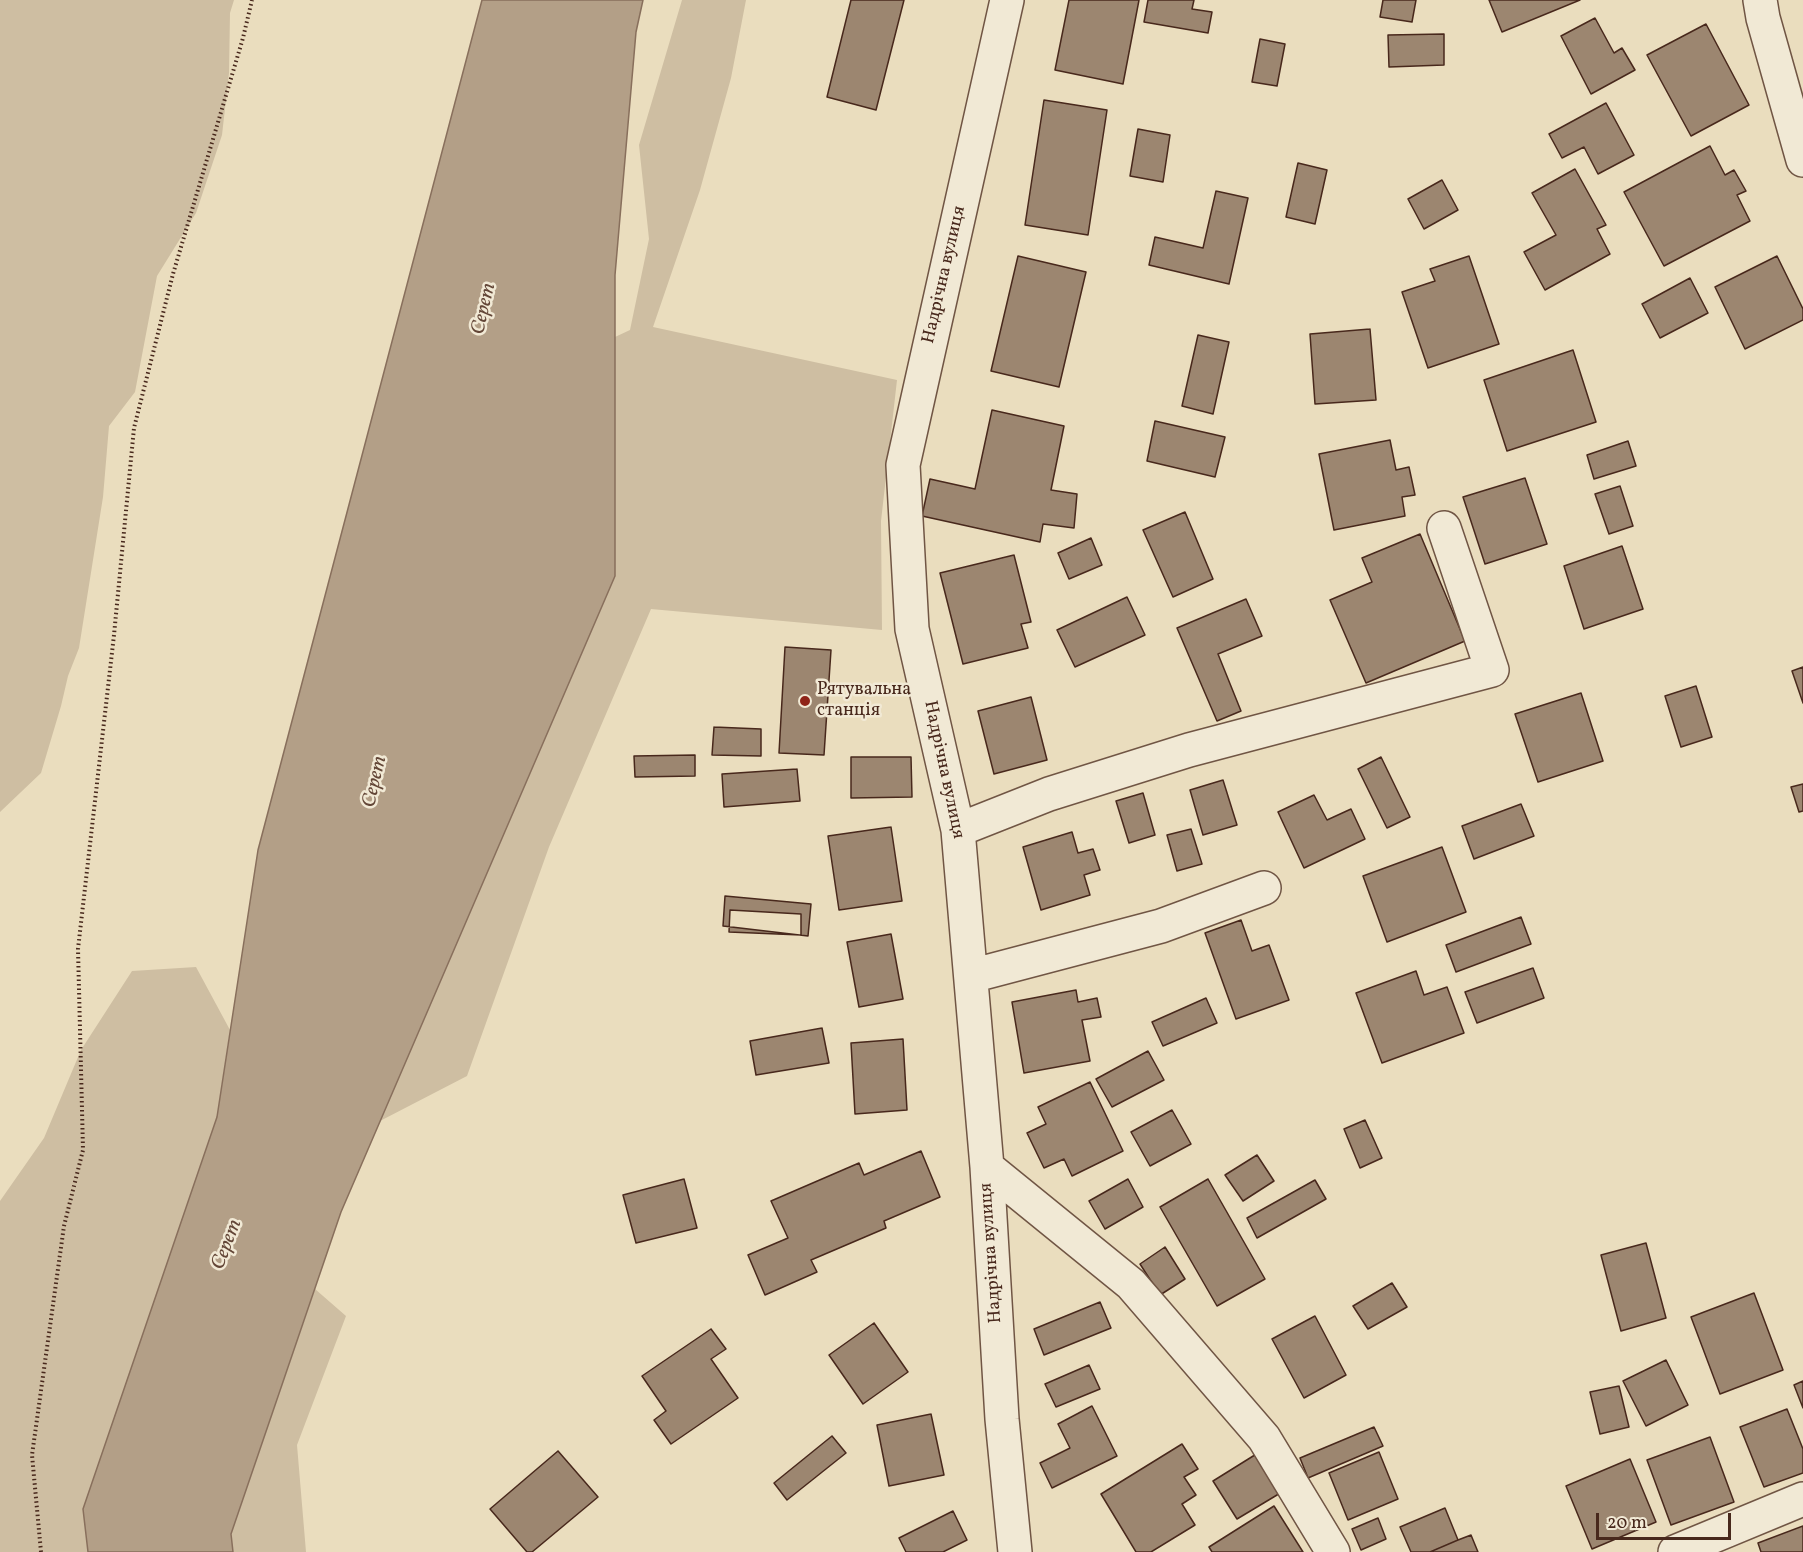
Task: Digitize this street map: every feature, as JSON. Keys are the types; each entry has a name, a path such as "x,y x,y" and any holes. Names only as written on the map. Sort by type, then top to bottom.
{"street":[{"name":"Надрічна вулиця","path":"1007,0 903,465 912,629 958,830 987,1167 1002,1419 1015,1552"},
{"path":"1760,0 1803,160"},
{"path":"958,830 1049,794 1189,750 1492,670 1444,528"},
{"path":"971,976 1161,926 1264,888"},
{"path":"987,1167 1131,1284 1264,1438 1333,1552"},
{"path":"1675,1552 1803,1499"}],"path":[{"path":"40,1552 32,1455 64,1226 83,1150 78,949 114,635 134,428 173,274 243,38 252,0"}],"shaded area":[{"path":"0,0 234,0 230,13 229,73 222,135 196,213 157,276 135,392 109,426 103,497 79,648 68,676 41,773 0,812"},
{"path":"682,0 746,0 731,78 700,190 653,327 897,380 881,521 882,630 651,609 549,847 467,1076 380,1121 615,576 615,337 630,330 649,239 639,145"},
{"path":"196,967 230,1030 217,1117 84,1509 88,1552 0,1552 0,1201 44,1138 81,1050 132,971"},
{"path":"315,1289 346,1316 297,1445 306,1552 233,1552 231,1534"}],"water":[{"name":"Серет","path":"482,0 643,0 636,32 615,275 615,576 341,1212 231,1534 233,1552 88,1552 83,1509 217,1117 258,850"}],"building":[{"path":"851,0 904,0 876,110 827,97"},
{"path":"1069,0 1139,0 1123,84 1055,70"},
{"path":"1148,0 1194,0 1192,9 1212,12 1208,33 1144,22"},
{"path":"1383,0 1416,0 1412,22 1380,17"},
{"path":"1489,0 1580,0 1502,32"},
{"path":"1595,18 1614,53 1622,48 1635,70 1591,94 1561,36"},
{"path":"1706,24 1749,105 1691,136 1647,55"},
{"path":"1444,34 1444,65 1389,67 1388,35"},
{"path":"1260,39 1285,44 1277,86 1252,82"},
{"path":"1044,100 1107,110 1088,235 1025,225"},
{"path":"1606,103 1634,155 1598,174 1584,147 1562,158 1549,134"},
{"path":"1138,129 1170,135 1163,182 1130,176"},
{"path":"1710,146 1725,175 1734,170 1746,191 1737,195 1750,221 1664,266 1624,192"},
{"path":"1298,163 1327,170 1315,224 1286,217"},
{"path":"1575,169 1606,225 1597,229 1610,254 1545,290 1524,252 1556,235 1532,193"},
{"path":"1442,180 1458,210 1424,229 1408,199"},
{"path":"1216,191 1248,198 1229,284 1149,265 1155,237 1203,248"},
{"path":"1018,256 1086,272 1059,387 991,371"},
{"path":"1469,256 1499,344 1428,368 1402,292 1435,281 1430,269"},
{"path":"1777,256 1803,309 1803,320 1745,349 1715,287"},
{"path":"1690,278 1708,313 1660,338 1642,304"},
{"path":"1370,329 1376,400 1315,404 1310,334"},
{"path":"1198,335 1229,342 1213,414 1182,406"},
{"path":"1573,350 1596,422 1507,451 1484,380"},
{"path":"992,410 1064,426 1051,490 1077,494 1074,528 1043,524 1040,542 922,516 930,479 975,489"},
{"path":"1155,421 1225,437 1215,477 1147,461"},
{"path":"1390,440 1396,470 1409,467 1415,495 1402,497 1405,516 1334,530 1319,454"},
{"path":"1628,441 1636,466 1594,479 1587,455"},
{"path":"1525,478 1547,544 1485,564 1463,497"},
{"path":"1620,486 1633,526 1609,534 1595,494"},
{"path":"1185,512 1213,579 1173,597 1143,530"},
{"path":"1420,534 1465,641 1366,683 1330,600 1372,582 1362,558"},
{"path":"1091,538 1102,565 1069,579 1058,553"},
{"path":"1622,546 1643,609 1584,629 1564,566"},
{"path":"1014,555 1031,622 1021,624 1028,648 963,664 940,573"},
{"path":"1127,597 1145,635 1075,667 1057,630"},
{"path":"1246,599 1262,636 1218,654 1241,711 1217,721 1177,628"},
{"name":"Рятувальна станція","path":"785,647 831,650 824,755 779,753"},
{"path":"1803,667 1803,703 1792,671"},
{"path":"1696,686 1712,737 1681,747 1665,696"},
{"path":"1581,693 1603,761 1538,782 1515,714"},
{"path":"1031,697 1047,760 994,774 978,711"},
{"path":"714,727 761,729 761,756 712,755"},
{"path":"695,755 695,776 635,777 634,756"},
{"path":"851,757 911,757 912,797 851,798"},
{"path":"1381,757 1410,817 1387,828 1358,769"},
{"path":"797,769 800,801 724,807 722,774"},
{"path":"1223,780 1237,825 1203,835 1190,790"},
{"path":"1803,784 1803,811 1799,812 1791,787"},
{"path":"1143,793 1155,835 1129,843 1116,801"},
{"path":"1314,795 1327,820 1351,809 1365,839 1304,868 1278,812"},
{"path":"1521,804 1534,836 1474,859 1462,826"},
{"path":"891,827 902,901 839,910 828,836"},
{"path":"1191,829 1202,864 1177,871 1167,835"},
{"path":"1072,832 1078,853 1093,849 1100,870 1084,875 1090,895 1041,910 1023,847"},
{"path":"1442,847 1466,912 1387,942 1363,876"},
{"path":"725,896 811,904 808,936 723,926"},
{"path":"730,910 801,914 801,935 729,932"},
{"path":"1521,917 1531,944 1456,972 1446,945"},
{"path":"1241,920 1252,951 1269,945 1289,1000 1236,1019 1205,933"},
{"path":"891,934 903,999 859,1007 847,942"},
{"path":"1533,968 1544,998 1477,1023 1465,992"},
{"path":"1416,971 1424,995 1447,987 1464,1033 1382,1063 1356,993"},
{"path":"1076,990 1078,1002 1097,998 1101,1017 1082,1020 1090,1061 1024,1073 1012,1002"},
{"path":"1206,998 1217,1023 1163,1046 1152,1022"},
{"path":"822,1028 829,1063 756,1075 750,1041"},
{"path":"903,1039 907,1110 855,1114 851,1043"},
{"path":"1148,1051 1164,1080 1112,1107 1096,1079"},
{"path":"1090,1082 1123,1151 1072,1176 1064,1159 1044,1168 1027,1133 1046,1124 1038,1107"},
{"path":"1172,1110 1191,1144 1150,1166 1131,1132"},
{"path":"1365,1120 1382,1158 1360,1168 1344,1129"},
{"path":"921,1151 940,1197 884,1221 886,1228 811,1260 817,1272 765,1295 748,1255 788,1238 771,1201 859,1163 864,1175"},
{"path":"1257,1155 1274,1181 1243,1201 1225,1175"},
{"path":"684,1179 697,1228 636,1243 623,1195"},
{"path":"1128,1179 1143,1207 1105,1229 1089,1201"},
{"path":"1208,1179 1265,1279 1217,1306 1160,1207"},
{"path":"1315,1180 1326,1199 1257,1238 1247,1218"},
{"path":"1646,1243 1666,1318 1621,1331 1601,1255"},
{"path":"1165,1247 1185,1279 1160,1295 1140,1264"},
{"path":"1392,1283 1407,1307 1368,1329 1353,1306"},
{"path":"1754,1293 1783,1370 1720,1394 1691,1317"},
{"path":"1100,1302 1111,1328 1044,1355 1034,1329"},
{"path":"1315,1316 1346,1375 1304,1398 1272,1339"},
{"path":"874,1323 908,1372 863,1404 829,1355"},
{"path":"711,1329 726,1349 711,1359 738,1398 671,1444 654,1420 666,1411 642,1376"},
{"path":"1666,1360 1688,1405 1646,1426 1623,1381"},
{"path":"1089,1365 1100,1389 1056,1407 1045,1384"},
{"path":"1803,1381 1803,1408 1794,1385"},
{"path":"1619,1386 1629,1427 1600,1434 1590,1392"},
{"path":"1092,1406 1117,1456 1052,1488 1040,1463 1070,1448 1058,1424"},
{"path":"1787,1409 1803,1449 1803,1473 1764,1487 1740,1427"},
{"path":"931,1414 944,1475 889,1486 877,1425"},
{"path":"1374,1427 1383,1446 1308,1478 1300,1458"},
{"path":"832,1436 846,1453 787,1500 774,1483"},
{"path":"1710,1437 1734,1502 1671,1525 1647,1460"},
{"path":"1182,1444 1198,1469 1184,1477 1196,1495 1182,1504 1195,1525 1151,1552 1136,1552 1101,1494"},
{"path":"558,1451 598,1497 532,1552 527,1552 490,1509"},
{"path":"1379,1452 1398,1499 1348,1520 1329,1473"},
{"path":"1258,1453 1282,1492 1237,1519 1213,1481"},
{"path":"1630,1459 1656,1522 1592,1549 1566,1486"},
{"path":"1274,1506 1303,1552 1212,1552 1209,1547"},
{"path":"1445,1508 1458,1540 1430,1552 1411,1552 1400,1527"},
{"path":"953,1511 967,1540 943,1552 906,1552 899,1538"},
{"path":"1378,1518 1386,1539 1361,1550 1352,1529"},
{"path":"1803,1526 1803,1552 1761,1552 1758,1543"},
{"path":"1471,1535 1478,1552 1430,1552 1458,1540"}],"place":[{"name":"Рятувальна станція","path":"805,701"}]}
